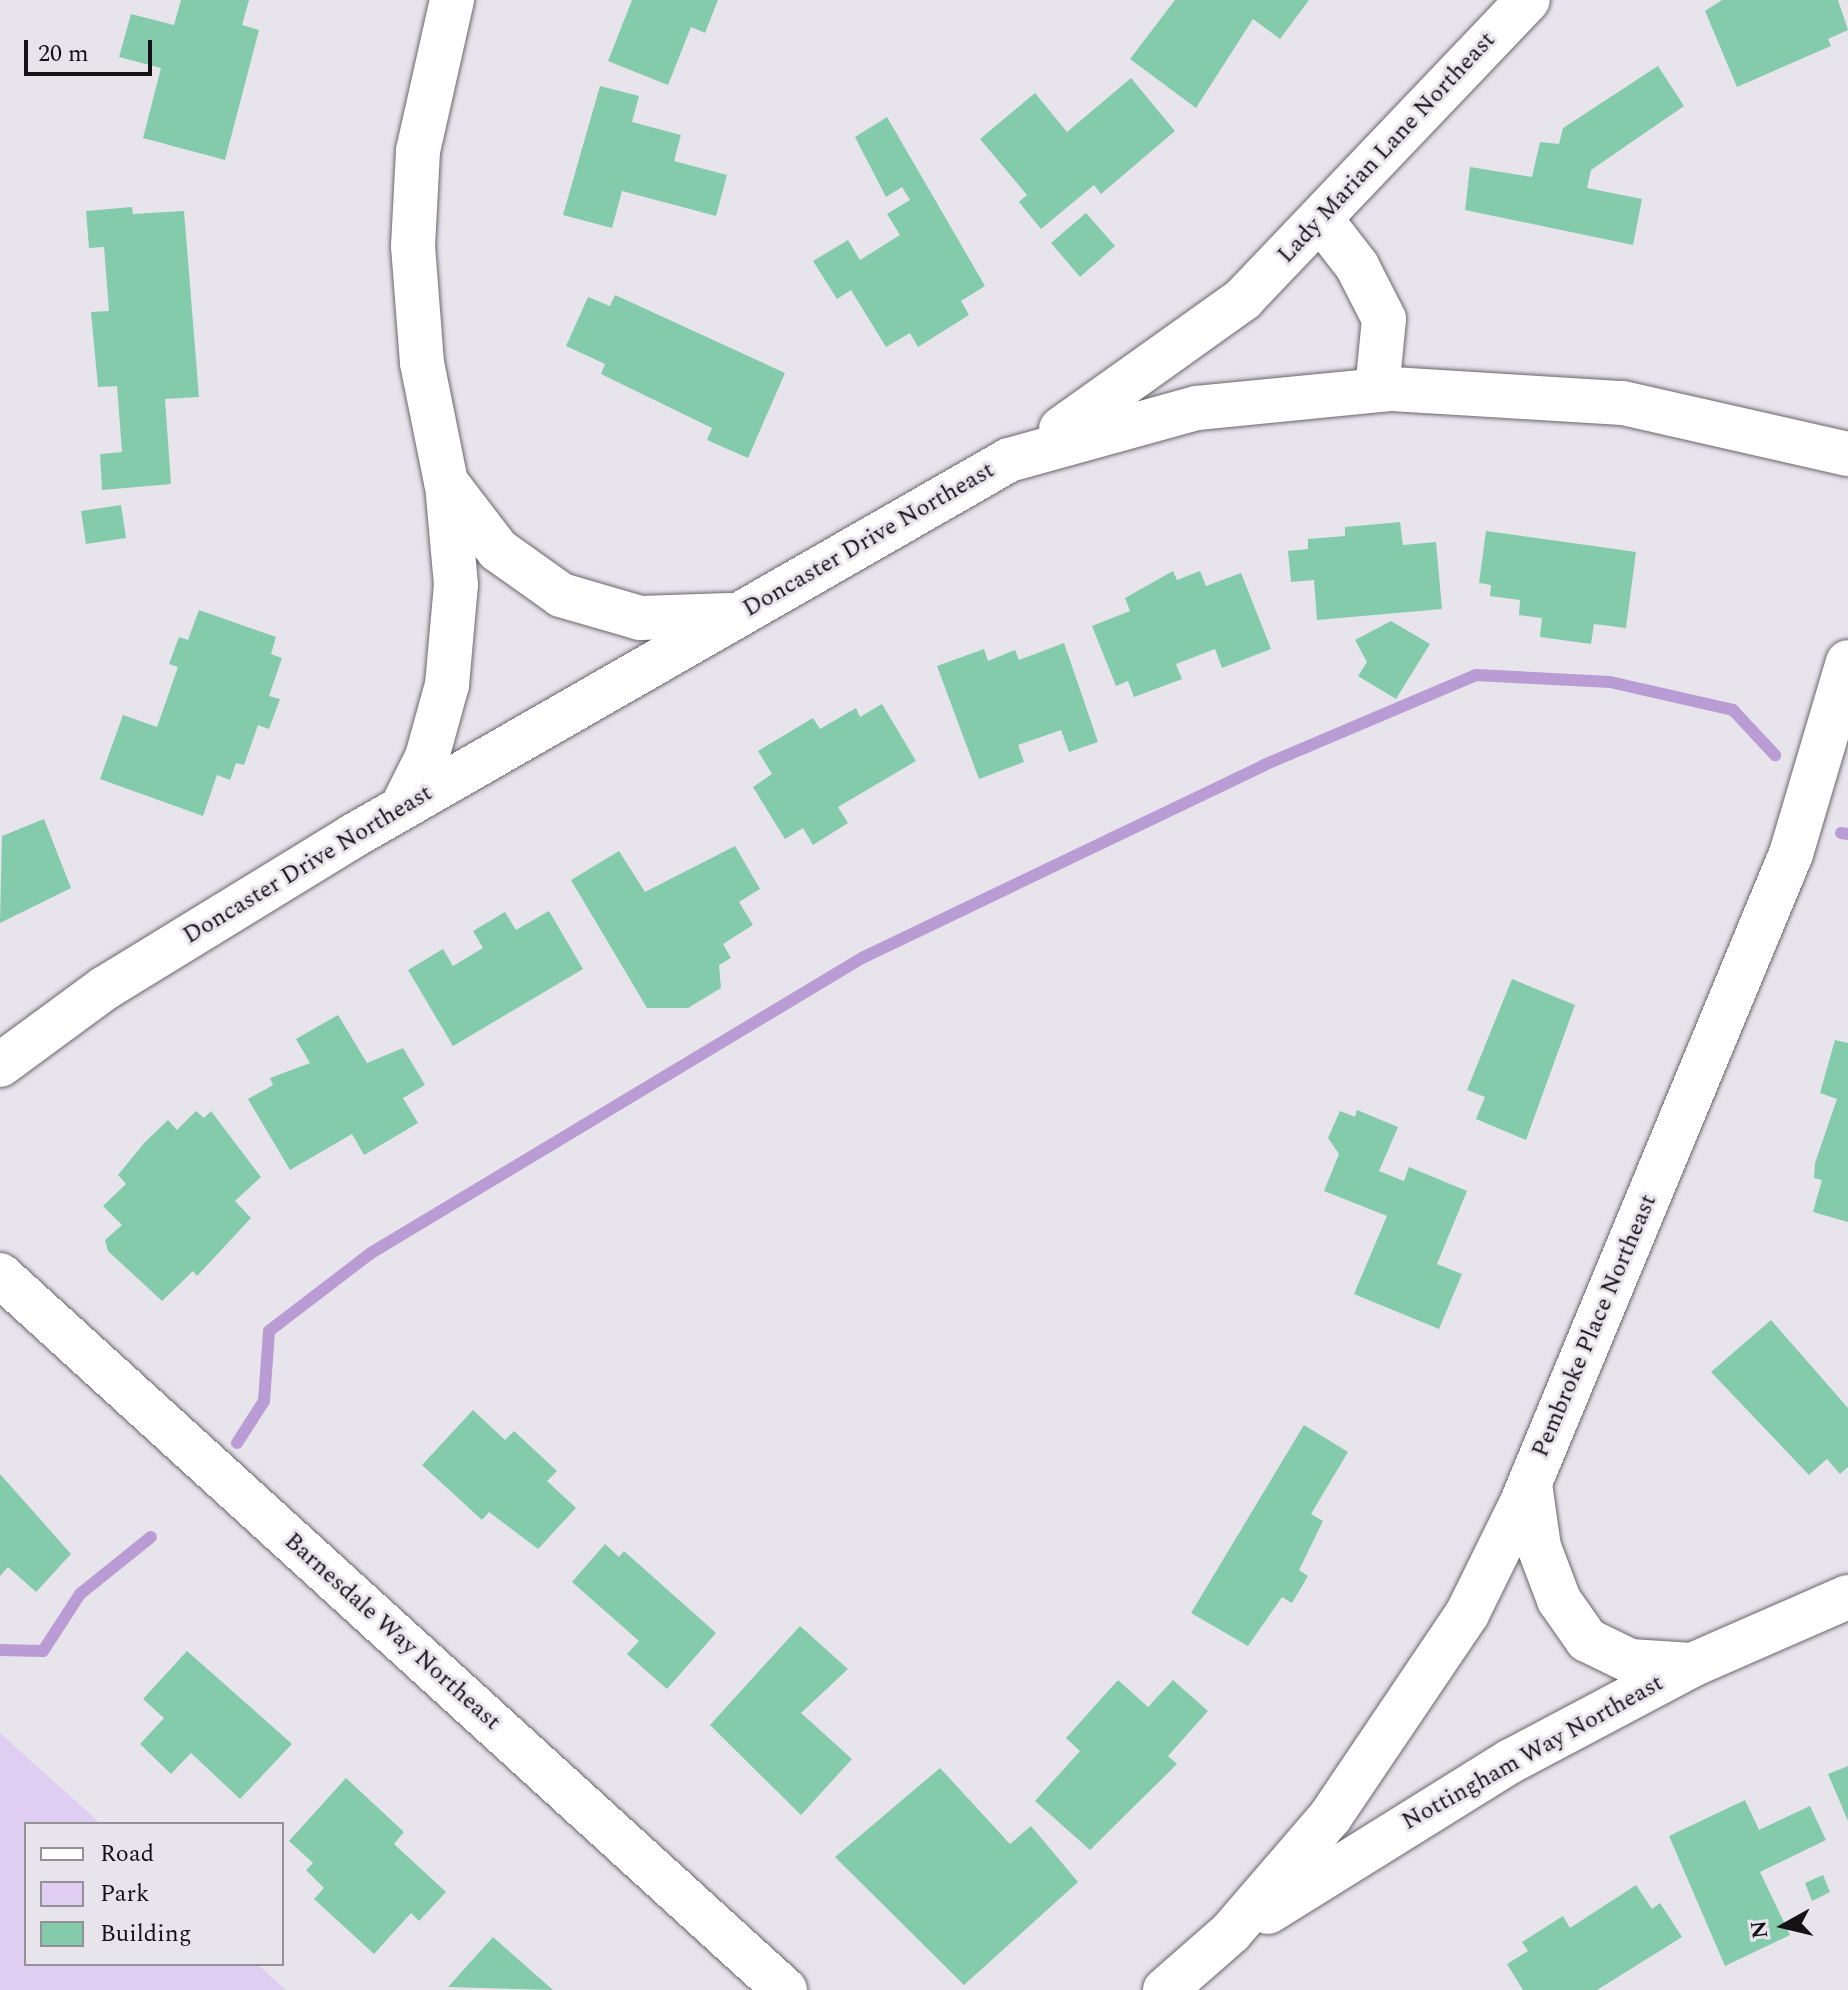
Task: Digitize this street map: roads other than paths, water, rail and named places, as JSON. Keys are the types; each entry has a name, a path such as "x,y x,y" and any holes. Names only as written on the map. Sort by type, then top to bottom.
{"street":[{"path":"402,807 427,757 447,685 456,585 446,482 422,363 413,246 418,151 452,0"},
{"name":"Lady Marian Lane Northeast","path":"1009,460 1173,356 1323,222 1476,48 1528,0"},
{"path":"1323,222 1384,319 1377,390"},
{"name":"Doncaster Drive Northeast","path":"0,1065 105,988 402,807 1009,460 1197,408 1377,390 1508,390 1623,403 1848,454"},
{"path":"446,482 498,550 561,595 640,618 738,615"},
{"name":"Pembroke Place Northeast","path":"1231,1932 1404,1716 1467,1614 1530,1484 1791,854 1848,662"},
{"name":"Barnesdale Way Northeast","path":"0,1275 785,1990"},
{"path":"1530,1484 1539,1547 1559,1600 1587,1640 1630,1661 1692,1665"},
{"name":"Nottingham Way Northeast","path":"1231,1932 1511,1761 1692,1665 1848,1597"},
{"path":"1165,1990 1231,1932"}],"waterway":[{"path":"237,1443 264,1401 269,1331 371,1253 862,958 1264,765 1476,675 1610,682 1733,710 1775,755"},
{"path":"1841,833 1848,834"},
{"path":"0,1650 43,1651 80,1594 151,1537"}]}
